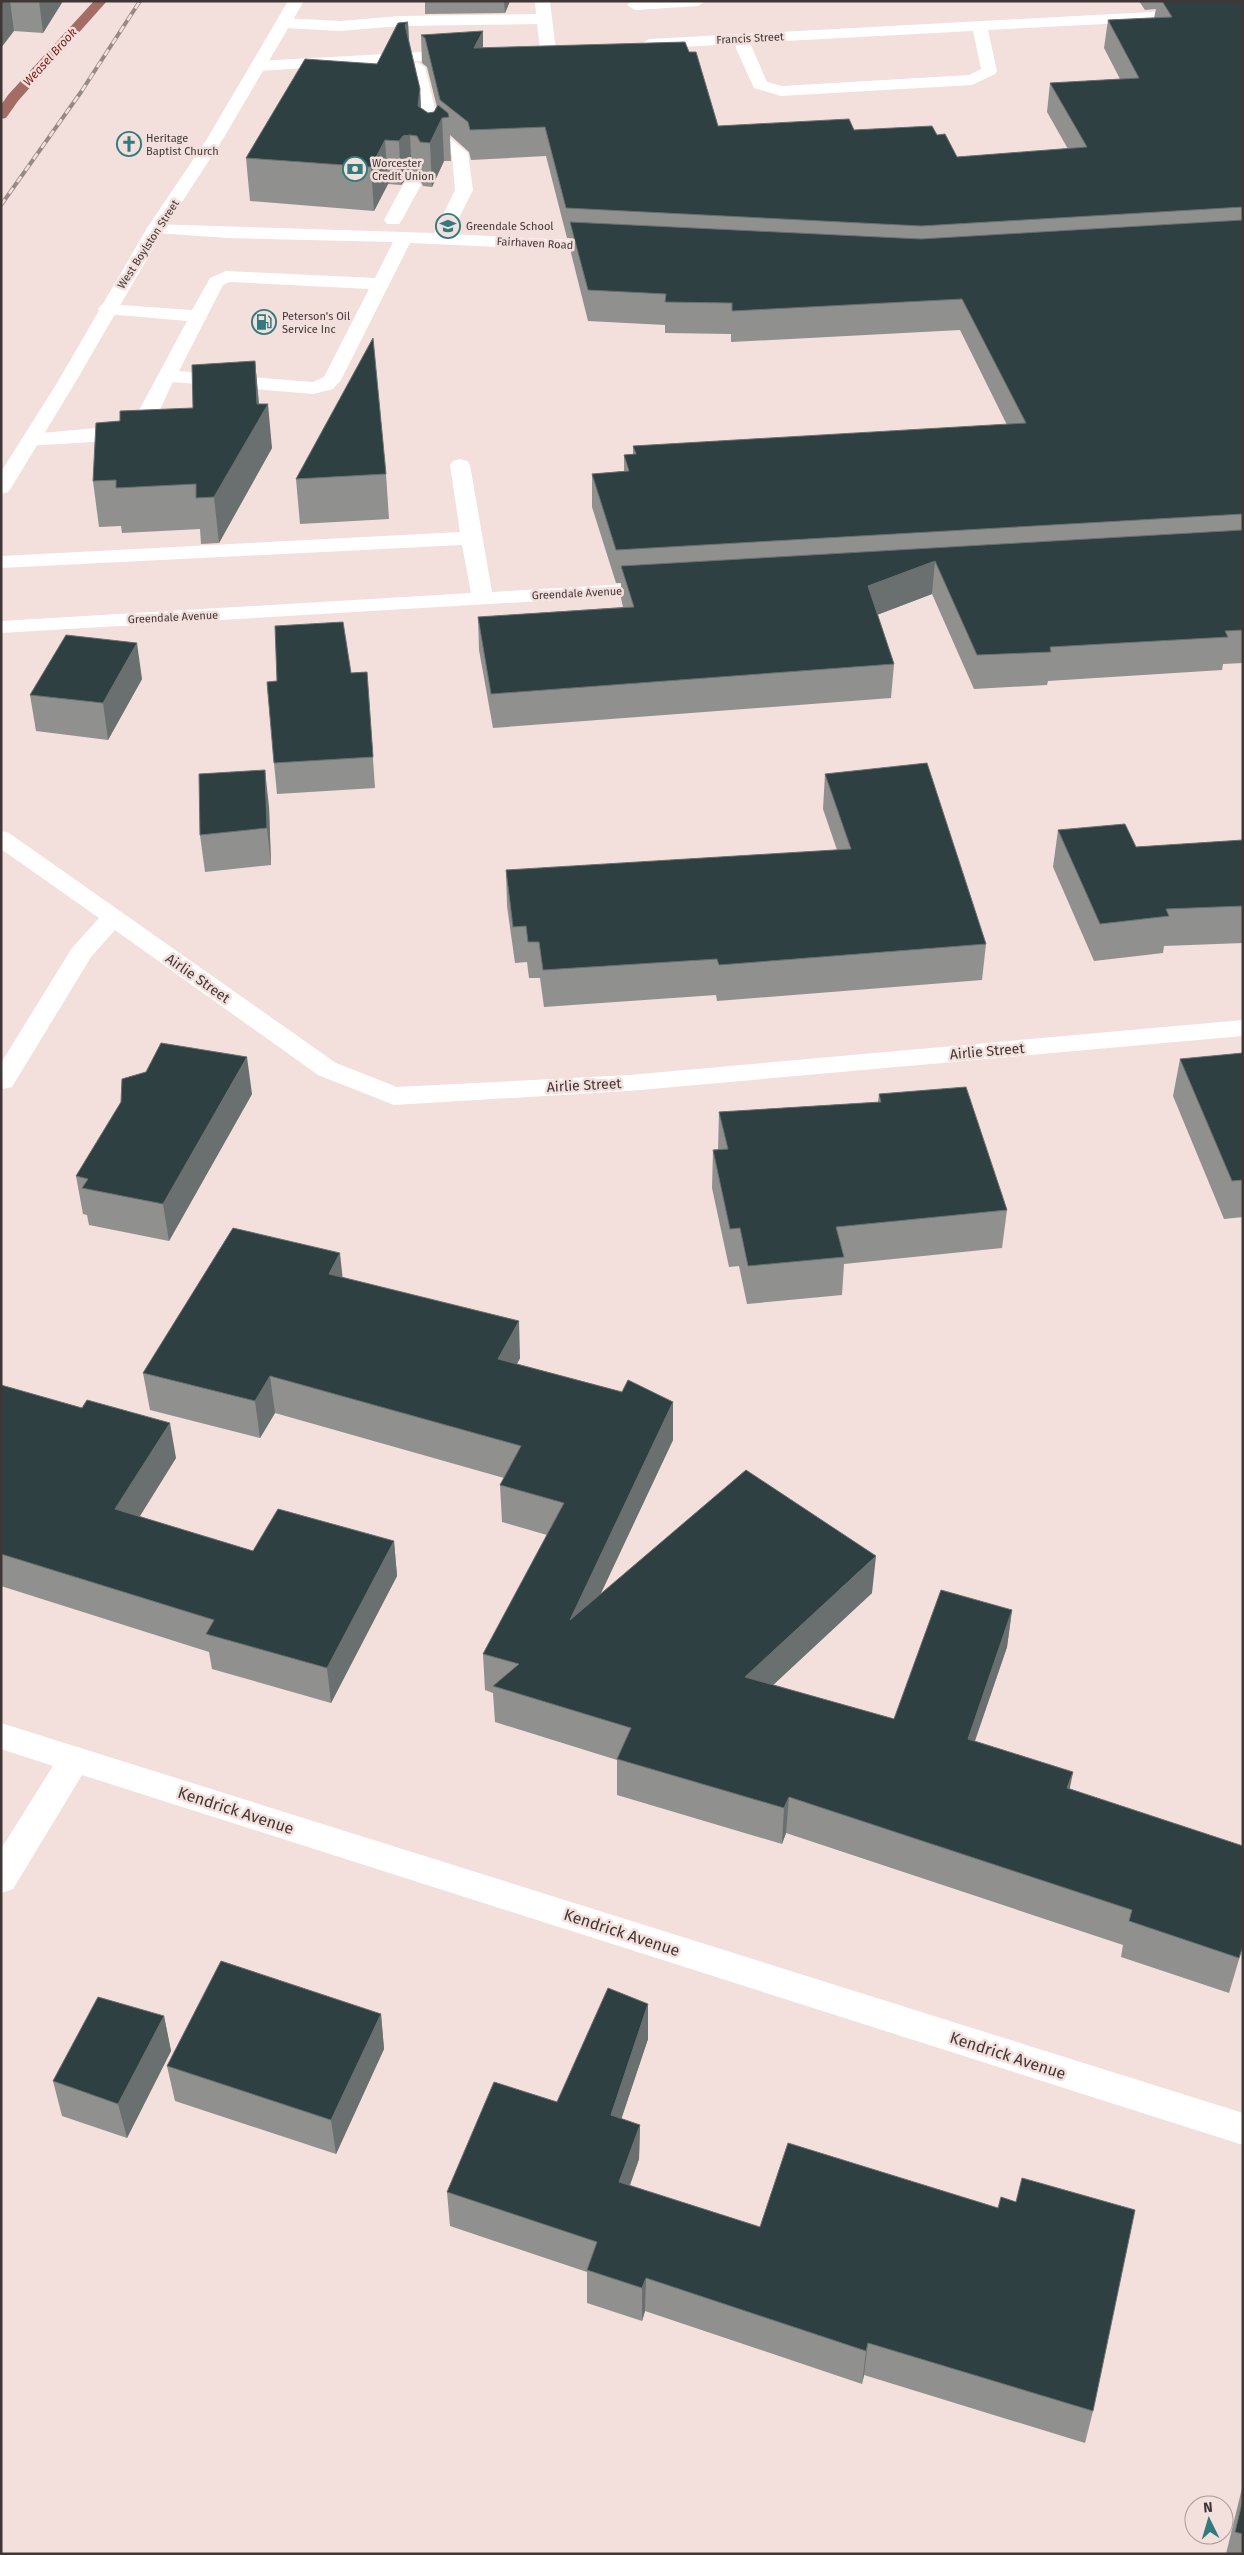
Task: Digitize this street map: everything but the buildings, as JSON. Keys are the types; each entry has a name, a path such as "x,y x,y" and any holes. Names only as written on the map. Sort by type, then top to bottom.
{"street":[{"name":"West Boylston Street","path":"1,488 156,228 188,183 296,1"},
{"path":"646,32 634,3 698,1"},
{"path":"542,2 548,50"},
{"path":"1081,3 1092,20"},
{"name":"Francis Street","path":"632,45 646,32 740,39 1243,12"},
{"path":"284,23 340,26 402,14 544,19"},
{"path":"740,39 760,85 782,91 972,80 990,71 978,25"},
{"path":"529,51 566,49"},
{"path":"258,66 471,54"},
{"path":"417,67 432,132 430,153"},
{"path":"432,132 460,153 464,190 440,239"},
{"path":"393,220 412,185"},
{"name":"Fairhaven Road","path":"156,228 227,233 404,237 626,248"},
{"path":"167,376 313,388 326,385 332,380 404,237"},
{"path":"31,440 122,432 136,427 144,419 216,282 226,276 381,284"},
{"path":"107,309 198,316"},
{"path":"460,465 471,538 483,598"},
{"path":"1,562 471,538"},
{"name":"Greendale Avenue","path":"1,627 681,587"},
{"name":"Airlie Street","path":"1,838 327,1069 394,1096 629,1082 1243,1028"},
{"path":"3,1081 81,953 113,918"},
{"name":"Kendrick Avenue","path":"1,1736 1243,2129"},
{"path":"1,1879 74,1759"}],"waterway":[{"name":"Weasel Brook","path":"1,115 13,98 101,1"}],"railway":[{"path":"1,205 81,92 140,1"}],"place":[{"name":"Heritage Baptist Church","path":"129,144"},
{"name":"Worcester Credit Union","path":"355,169"},
{"name":"Greendale School","path":"448,226"},
{"name":"Peterson's Oil Service Inc","path":"264,322"}]}
